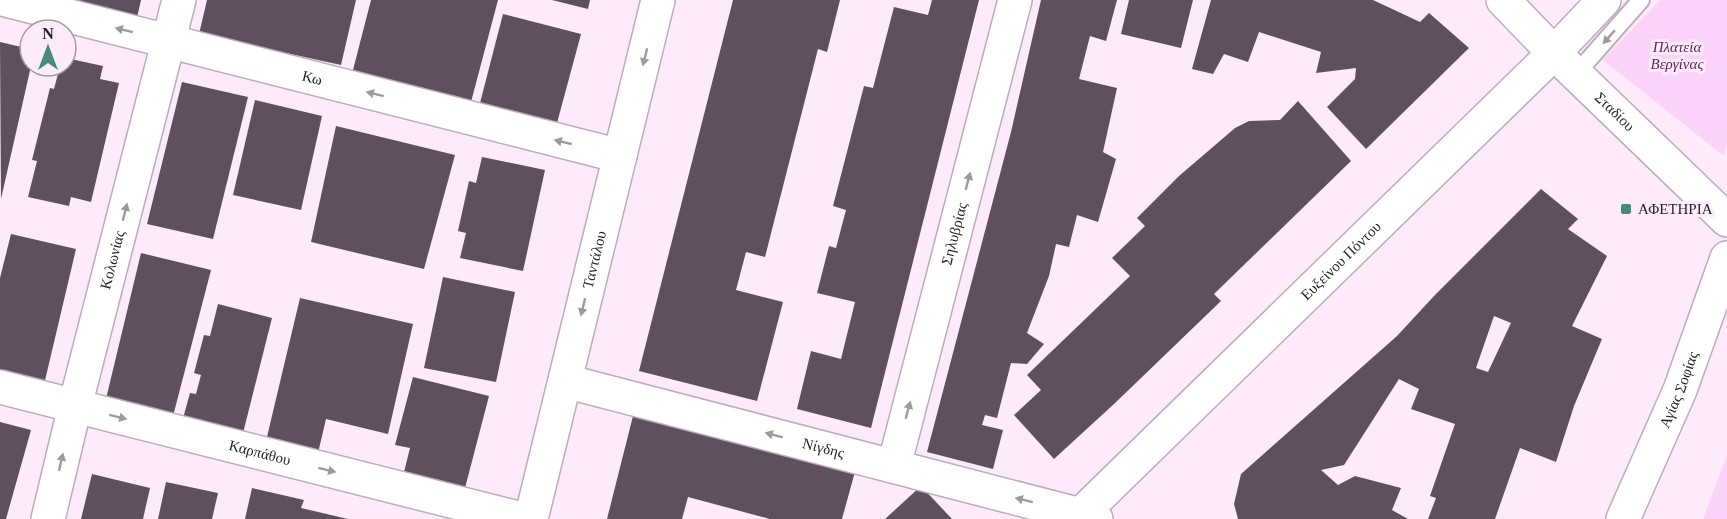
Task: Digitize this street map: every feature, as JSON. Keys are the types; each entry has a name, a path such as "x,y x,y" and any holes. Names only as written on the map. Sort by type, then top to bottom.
{"street":[{"name":"Κω","path":"6,0 620,156"},
{"name":"Κολωνίας","path":"48,519 179,0"},
{"name":"Ταντάλου","path":"531,519 658,0"},
{"name":"Σηλυβρίας","path":"894,466 1016,0"},
{"name":"Σταδίου","path":"1503,0 1565,64 1727,220"},
{"name":"Ευξείνου Πόντου","path":"1084,518 1565,64 1604,0"},
{"name":"Αγίας Σοφίας","path":"1623,519 1680,390 1727,258"},
{"name":"Νίγδης","path":"565,381 1084,518"},
{"name":"Καρπάθου","path":"0,387 522,519"}],"lane":[{"path":"1565,64 1641,0"}],"green space":[{"name":"Πλατεία Βεργίνας","path":"1660,0 1727,0 1727,143 1724,156 1603,60"},
{"path":"1727,455 1727,519 1703,519"}],"building":[{"path":"59,0 141,0 136,22"},
{"path":"207,0 356,0 341,65 199,34"},
{"path":"371,0 498,0 471,102 353,70"},
{"path":"552,0 590,0 588,9"},
{"path":"733,0 840,0 827,52 818,49 765,257 746,252 736,290 783,302 757,401 639,371"},
{"path":"932,0 979,0 871,428 797,409 811,351 841,359 855,302 817,293 829,246 836,248 846,210 833,206 864,86 873,88 894,7 928,15"},
{"path":"1041,0 1117,0 1106,41 1090,36 1079,79 1117,88 1103,152 1116,159 1098,222 1077,215 1069,247 1056,244 1049,276 1027,333 1044,344 1027,364 1011,363 997,418 985,415 982,425 1003,430 993,469 927,452 1011,132"},
{"path":"1129,0 1193,0 1181,48 1121,34"},
{"path":"1211,0 1373,0 1420,22 1429,13 1469,48 1366,149 1327,107 1355,79 1356,68 1316,73 1321,52 1259,32 1248,62 1224,54 1213,74 1192,69"},
{"path":"503,14 581,34 557,123 480,103"},
{"path":"0,42 18,46 18,78 28,78 1,199"},
{"path":"78,61 103,66 100,79 119,83 91,202 71,197 69,206 28,197 37,161 32,160 50,88 54,89 57,78 78,78"},
{"path":"182,82 248,97 213,239 147,224"},
{"path":"255,100 322,116 301,210 233,195"},
{"path":"1298,101 1351,161 1214,294 1221,301 1054,459 1014,415 1041,390 1027,375 1130,276 1112,258 1145,226 1137,218 1179,176 1235,128 1249,121 1280,120"},
{"path":"336,126 455,155 424,269 311,242"},
{"path":"482,157 545,170 523,271 460,258 466,233 458,231 469,181 476,183"},
{"path":"1541,189 1578,219 1568,229 1607,256 1572,326 1602,339 1574,406 1556,462 1520,448 1495,519 1428,519 1436,498 1430,496 1455,424 1411,409 1419,389 1399,379 1344,465 1321,470 1338,485 1355,476 1401,488 1392,510 1408,519 1238,519 1234,504 1241,474 1397,336","holes":["1494,316 1511,323 1488,372 1476,368"]},
{"path":"11,234 76,249 43,389 0,380 0,278"},
{"path":"141,253 211,270 172,420 105,403"},
{"path":"443,277 515,292 496,382 424,368"},
{"path":"300,298 413,324 388,434 326,419 318,453 266,441"},
{"path":"218,304 272,318 242,437 182,422 190,393 196,394 201,375 194,373 204,335 210,336"},
{"path":"413,377 489,396 465,488 404,472 410,448 395,445"},
{"path":"634,412 856,468 842,519 770,519 688,497 682,519 607,519"},
{"path":"0,422 31,430 6,519 0,519"},
{"path":"92,474 150,488 143,519 81,519"},
{"path":"166,482 218,493 212,519 158,519"},
{"path":"921,486 952,519 885,519"},
{"path":"252,488 304,500 301,508 348,519 245,519"}],"place":[{"name":"ΑΦΕΤΗΡΙΑ","path":"1626,209"}]}
